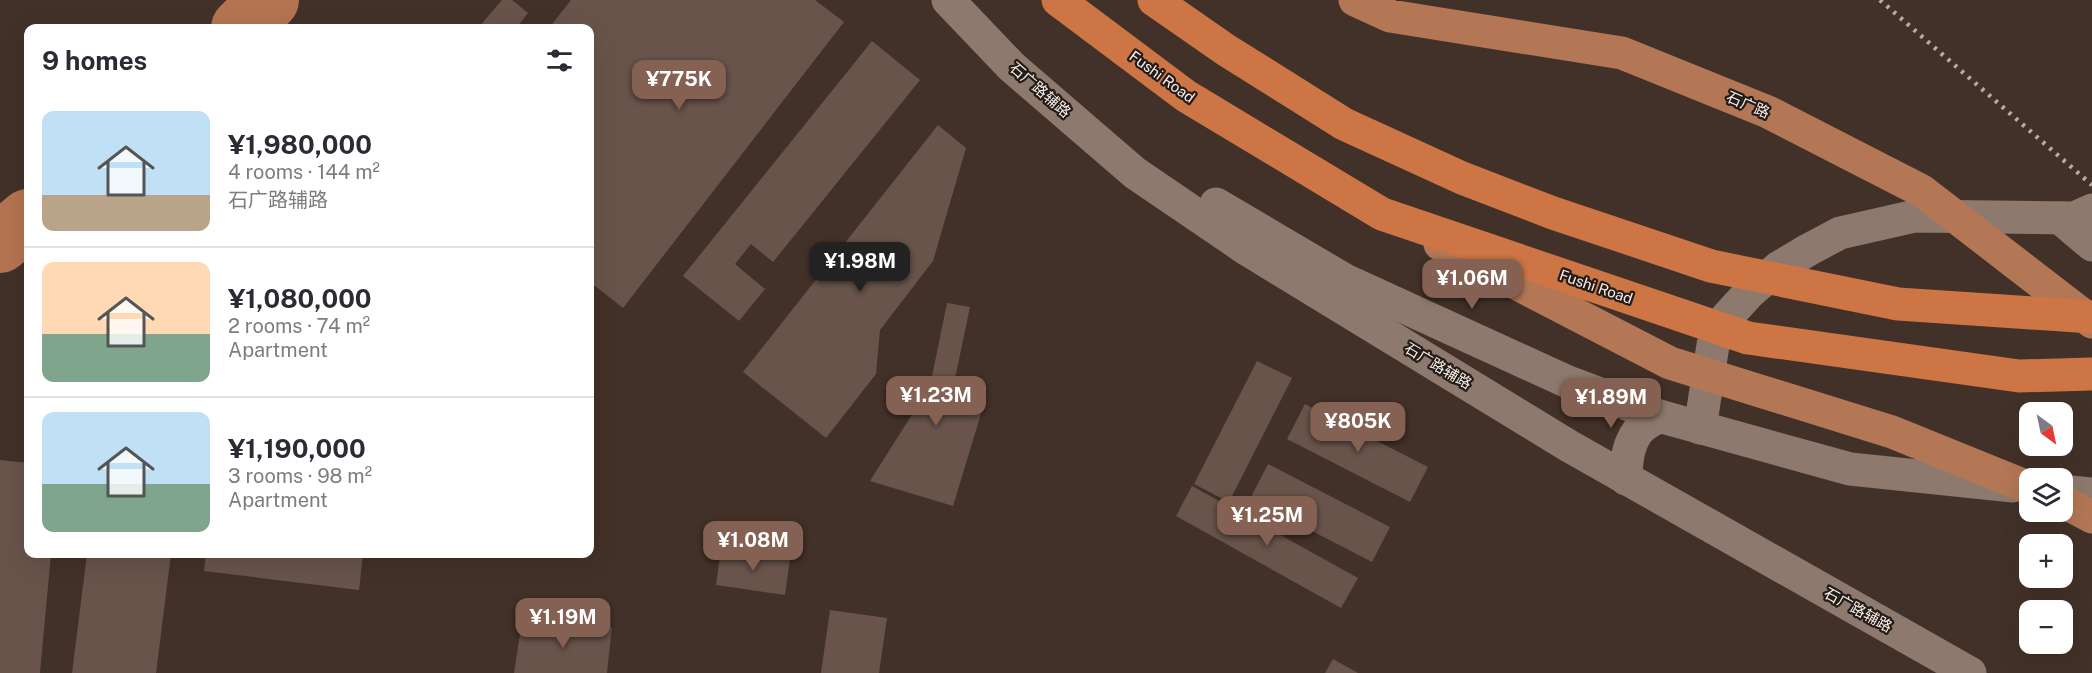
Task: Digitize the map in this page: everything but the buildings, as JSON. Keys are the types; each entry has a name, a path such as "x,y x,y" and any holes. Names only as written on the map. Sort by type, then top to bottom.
{"highway":[{"name":"Fushi Road","path":"1058,0 1186,96 1382,214 1748,338 2019,376 2092,374"},
{"path":"1154,0 1226,50 1344,124 1462,178 1576,221 1711,266 1898,304 2092,317"}],"main road":[{"name":"石广路","path":"1355,0 1390,16 1622,53 1768,112 1922,190 2092,322"},
{"path":"1382,214 1670,363 1892,432 2019,484"},
{"path":"2073,507 2092,517"}],"street":[{"name":"石广路辅路","path":"948,0 1012,67 1135,173 1248,250 1569,446 1970,673"},
{"name":"石广路辅路","path":"975,0 1014,42 1101,126 1210,201 1345,280 1568,382 1659,416 1850,469 2019,487"},
{"path":"1700,428 1713,345 1727,317 1778,268 1808,250 1840,233 1915,216 2074,218 2092,210"},
{"path":"2060,218 2092,245"},
{"path":"1626,479 1626,459 1631,444 1642,427 1659,416"},
{"path":"2073,492 2092,494"}],"waterway":[{"path":"245,24 269,0"},
{"path":"0,243 24,222"}],"railway":[{"path":"1880,0 2092,185"}]}
